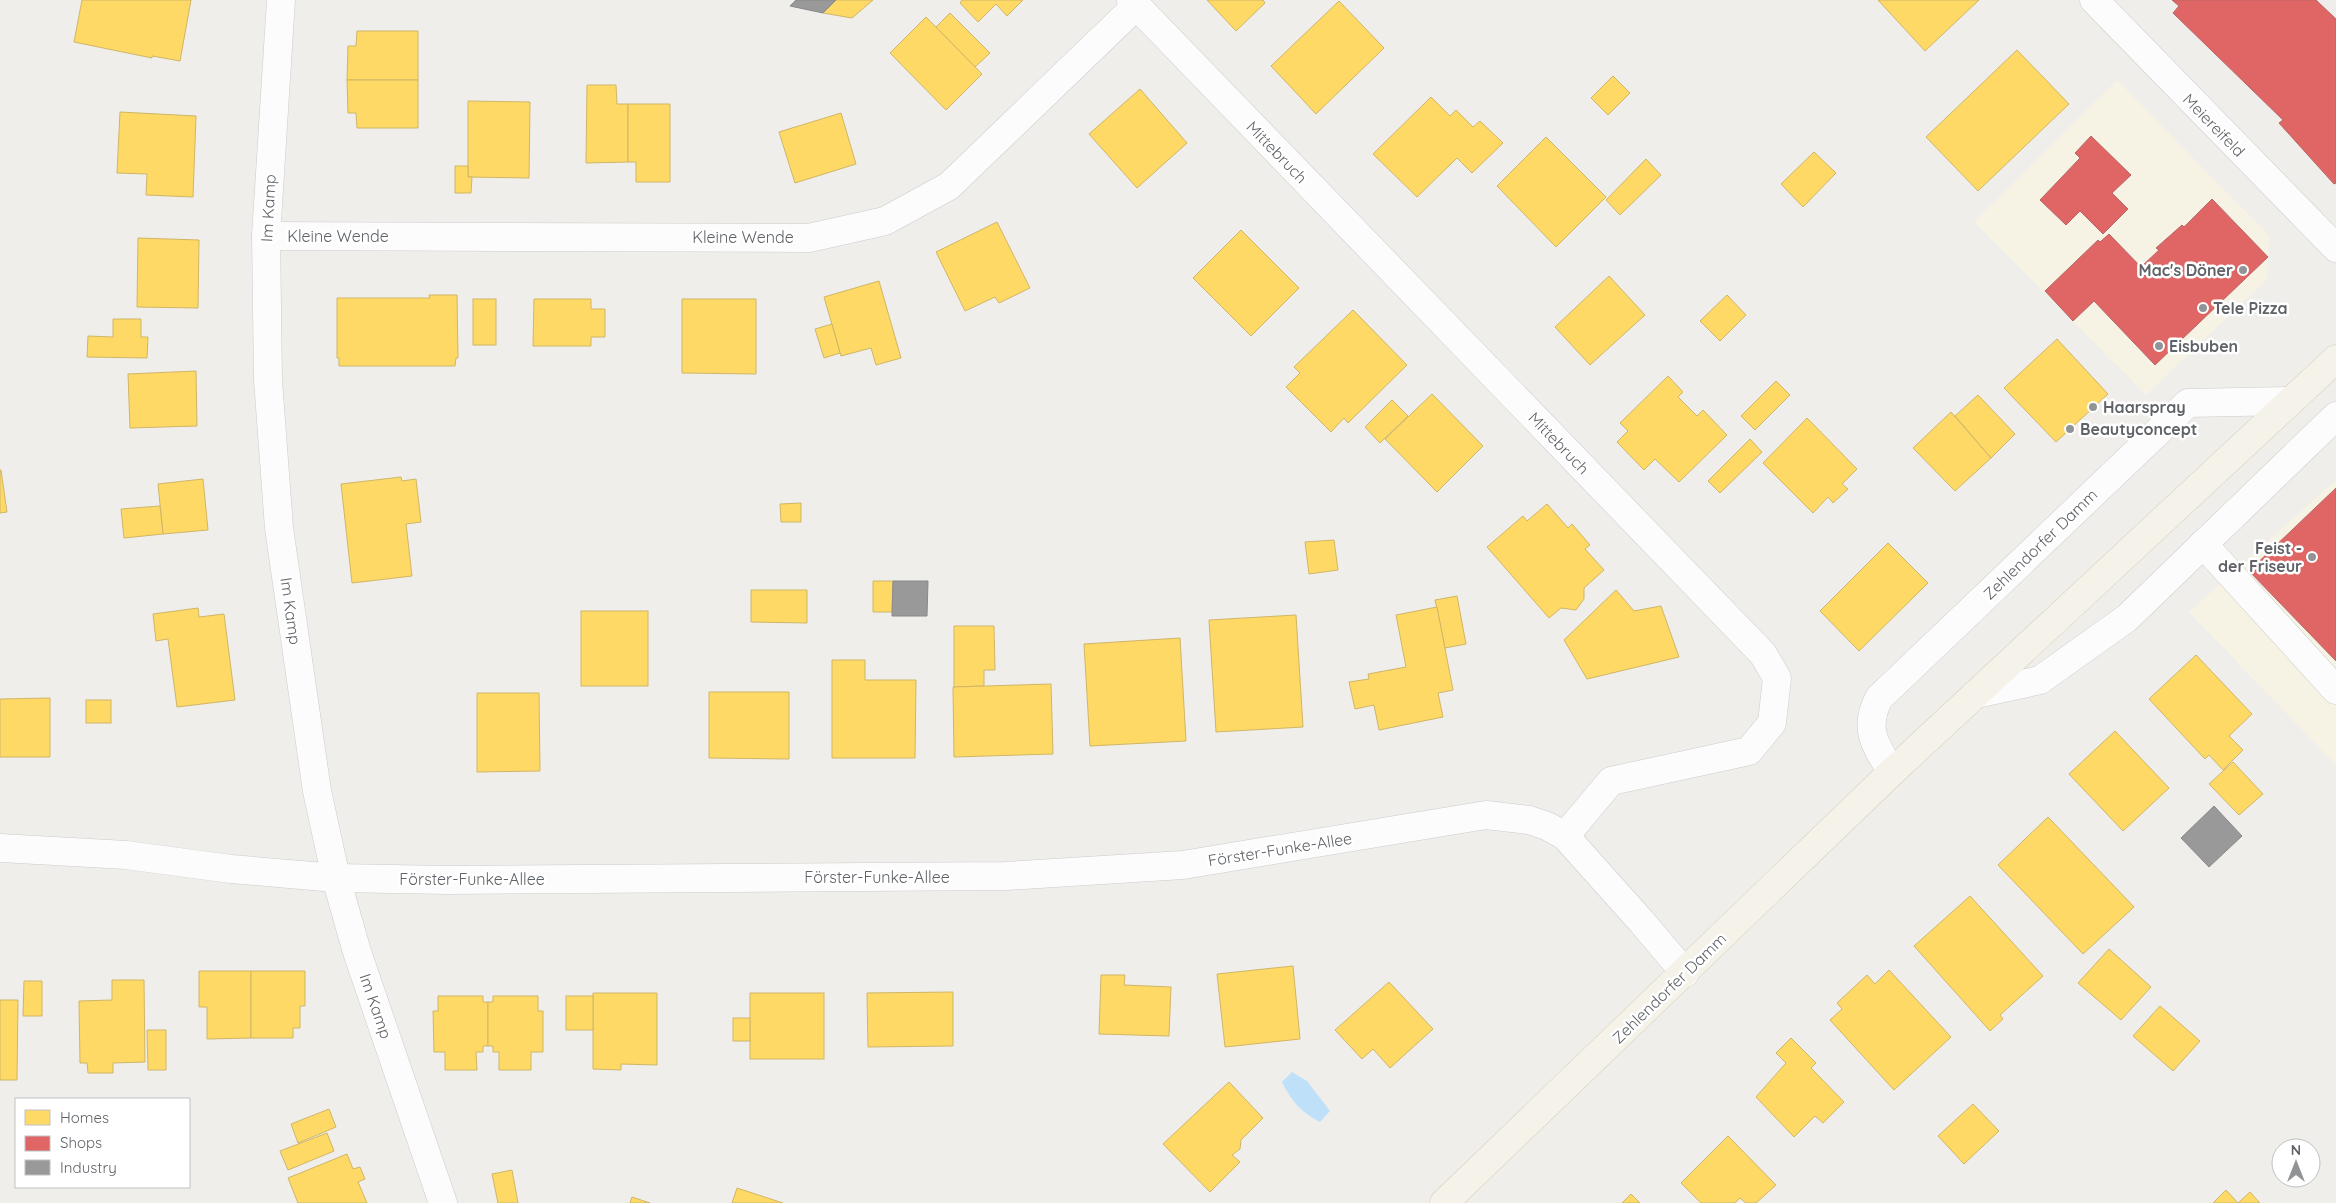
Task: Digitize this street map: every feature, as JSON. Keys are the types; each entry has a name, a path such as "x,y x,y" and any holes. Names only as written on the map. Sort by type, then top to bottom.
{"main road":[{"name":"Zehlendorfer Damm","path":"1444,1203 1892,772 2288,401 2336,359"}],"street":[{"name":"Im Kamp","path":"281,0 266,236 268,380 279,528 317,791 336,878 357,952 443,1203"},
{"name":"Meiereifeld","path":"2094,0 2336,248"},
{"name":"Kleine Wende","path":"266,236 809,238 884,221 949,186 1134,3"},
{"name":"Mittebruch","path":"1134,3 1763,654 1777,678 1772,723 1749,751 1611,782 1564,836"},
{"name":"Zehlendorfer Damm","path":"1892,772 1873,743 1871,714 1879,698 2188,402 2288,401"},
{"path":"1976,694 2040,680 2127,618 2336,416"},
{"path":"2204,544 2336,690"},
{"name":"Förster-Funke-Allee","path":"0,848 126,855 231,870 336,878 448,880 1006,876 1183,865 1486,815 1529,820 1547,826 1564,836 1685,973"}],"shaded area":[{"path":"2117,80 2269,236 2267,279 2146,395 1974,222"},
{"path":"2336,480 2336,765 2189,612"}],"water":[{"path":"1292,1072 1307,1081 1330,1111 1320,1122 1302,1110 1285,1089 1282,1082"}],"building: Homes":[{"path":"82,0 191,0 180,61 152,56 152,58 74,42"},
{"path":"836,0 873,0 852,18 823,13"},
{"path":"962,0 1023,0 1007,16 996,4 978,22 960,3"},
{"path":"1207,0 1263,0 1265,3 1236,31"},
{"path":"1878,0 1979,0 1925,51"},
{"path":"1339,1 1384,48 1316,114 1271,66"},
{"path":"950,13 990,53 975,67 936,27"},
{"path":"926,17 982,74 946,110 890,53"},
{"path":"357,31 418,31 418,80 347,80 348,46 356,46"},
{"path":"2017,50 2069,104 1978,191 1926,137"},
{"path":"1613,76 1630,93 1608,115 1591,98"},
{"path":"347,80 418,80 418,128 357,128 356,113 348,113"},
{"path":"587,85 616,85 617,104 628,104 628,162 586,163"},
{"path":"1140,89 1187,143 1137,188 1089,134"},
{"path":"1431,97 1450,116 1456,110 1473,127 1480,121 1503,143 1472,173 1457,158 1417,197 1373,154"},
{"path":"468,101 530,102 529,178 468,177"},
{"path":"628,104 670,104 670,182 636,182 636,162 628,162"},
{"path":"120,112 196,116 193,197 146,195 147,174 117,173"},
{"path":"841,113 856,164 795,183 779,132"},
{"path":"1546,137 1606,197 1556,247 1497,186"},
{"path":"1814,152 1836,173 1803,207 1781,184"},
{"path":"1646,159 1661,175 1620,215 1606,200"},
{"path":"455,166 468,166 468,177 472,177 471,193 455,193"},
{"path":"997,222 1030,288 999,303 995,297 965,311 936,252"},
{"path":"1241,230 1299,288 1251,336 1193,278"},
{"path":"138,238 199,240 198,308 137,307"},
{"path":"1609,276 1645,315 1590,365 1555,327"},
{"path":"879,281 901,358 876,365 871,348 841,356 824,297"},
{"path":"429,295 457,295 458,358 456,358 455,366 339,366 339,358 337,358 337,298 430,298"},
{"path":"1727,295 1746,315 1720,341 1700,321"},
{"path":"473,299 496,299 496,345 473,345"},
{"path":"534,299 591,299 591,309 605,309 605,337 591,337 591,346 533,346"},
{"path":"682,299 756,299 756,374 682,373"},
{"path":"1353,310 1407,365 1348,423 1344,418 1331,432 1286,387 1300,373 1294,367"},
{"path":"113,319 141,319 141,337 148,337 147,358 87,357 88,336 113,337"},
{"path":"832,324 840,353 824,358 815,329"},
{"path":"2057,339 2108,394 2056,442 2004,388"},
{"path":"196,371 197,426 130,428 128,374"},
{"path":"1668,376 1683,392 1678,397 1697,416 1703,410 1727,435 1679,482 1655,459 1644,470 1617,442 1628,431 1620,423"},
{"path":"1776,381 1790,395 1755,430 1741,416"},
{"path":"1432,394 1483,446 1437,492 1385,439"},
{"path":"1978,395 2015,434 1991,458 1955,416"},
{"path":"1392,400 1408,416 1380,443 1365,427"},
{"path":"1951,412 1991,458 1955,491 1913,448"},
{"path":"1807,418 1857,469 1842,484 1848,489 1833,503 1828,497 1813,513 1763,463"},
{"path":"1750,439 1762,452 1720,493 1708,481"},
{"path":"0,470 7,512 0,513"},
{"path":"401,477 402,481 416,479 421,522 406,524 412,576 352,583 341,484"},
{"path":"203,479 208,530 163,534 158,484"},
{"path":"801,503 801,522 781,522 780,504"},
{"path":"1547,504 1568,528 1572,524 1590,545 1585,549 1604,570 1584,588 1584,599 1576,610 1561,608 1549,618 1487,547 1523,516 1527,521"},
{"path":"160,506 163,534 124,538 121,509"},
{"path":"1334,540 1338,570 1309,574 1305,542"},
{"path":"1888,543 1928,583 1859,651 1820,611"},
{"path":"873,581 893,581 892,612 873,612"},
{"path":"751,590 807,590 807,623 751,622"},
{"path":"1616,590 1634,611 1661,606 1679,657 1587,679 1564,640"},
{"path":"1457,596 1466,644 1445,648 1435,600"},
{"path":"1437,607 1453,690 1438,693 1443,717 1379,730 1374,705 1355,709 1349,682 1369,679 1368,674 1406,667 1396,615"},
{"path":"198,608 199,617 224,614 235,700 177,707 168,639 156,641 153,614"},
{"path":"581,611 648,611 648,686 581,686"},
{"path":"1296,615 1303,727 1216,732 1209,620"},
{"path":"954,626 994,626 995,670 984,670 984,686 954,687"},
{"path":"1180,638 1186,741 1090,746 1084,644"},
{"path":"2196,655 2252,714 2229,736 2243,750 2223,770 2209,755 2205,759 2149,699"},
{"path":"832,660 865,660 865,680 916,680 915,758 832,758"},
{"path":"1051,684 1053,754 954,757 953,687"},
{"path":"709,692 789,692 789,759 709,758"},
{"path":"477,693 539,693 540,771 477,772"},
{"path":"50,698 50,757 0,757 0,699"},
{"path":"86,700 111,700 111,723 86,723"},
{"path":"2115,731 2169,788 2123,831 2069,774"},
{"path":"2233,762 2263,794 2239,815 2209,784"},
{"path":"2048,817 2134,907 2083,954 1998,865"},
{"path":"1970,896 2043,976 2000,1015 2003,1019 1990,1031 1914,946"},
{"path":"2109,949 2151,987 2121,1020 2078,983"},
{"path":"1293,966 1300,1039 1225,1047 1217,974"},
{"path":"1889,970 1951,1037 1894,1090 1830,1020 1842,1009 1837,1003 1867,975 1875,984"},
{"path":"199,971 251,971 251,1038 207,1039 207,1007 199,1007"},
{"path":"251,971 305,971 305,1006 300,1006 300,1028 293,1028 293,1038 251,1038"},
{"path":"1101,975 1125,975 1124,985 1171,987 1169,1036 1099,1034"},
{"path":"112,980 144,980 145,1062 113,1063 113,1073 88,1073 87,1063 80,1063 79,1001 112,1000"},
{"path":"24,981 42,981 42,1016 23,1016"},
{"path":"1389,982 1433,1029 1390,1068 1373,1049 1362,1059 1335,1030"},
{"path":"953,992 953,1046 868,1047 867,993"},
{"path":"593,993 657,993 657,1065 621,1064 621,1070 593,1069"},
{"path":"750,993 824,993 824,1059 750,1059"},
{"path":"438,996 483,996 483,1002 488,1002 488,1046 483,1046 483,1052 476,1052 477,1070 445,1070 445,1052 434,1052 433,1011 438,1011"},
{"path":"493,996 538,996 538,1011 543,1011 543,1052 531,1052 531,1070 499,1070 499,1052 493,1052 493,1046 488,1046 488,1002 493,1002"},
{"path":"566,996 593,996 593,1030 566,1030"},
{"path":"0,1000 18,1000 17,1080 0,1080"},
{"path":"2160,1006 2200,1041 2173,1071 2133,1036"},
{"path":"733,1018 750,1018 750,1041 733,1041"},
{"path":"147,1030 166,1030 166,1070 148,1070"},
{"path":"1791,1038 1816,1063 1811,1068 1844,1102 1823,1123 1815,1116 1794,1137 1756,1097 1786,1063 1776,1053"},
{"path":"1229,1082 1263,1118 1241,1140 1240,1149 1232,1155 1240,1162 1210,1192 1163,1144"},
{"path":"1973,1104 1999,1131 1964,1164 1938,1136"},
{"path":"329,1109 336,1127 298,1143 291,1124"},
{"path":"327,1133 334,1151 288,1170 280,1151"},
{"path":"1728,1136 1776,1185 1756,1203 1746,1203 1740,1198 1735,1203 1701,1203 1681,1183"},
{"path":"347,1154 353,1169 360,1167 365,1179 358,1182 367,1203 298,1203 288,1178"},
{"path":"512,1170 518,1203 498,1203 492,1174"},
{"path":"737,1188 783,1203 732,1203"},
{"path":"2226,1190 2238,1203 2213,1203"},
{"path":"2250,1192 2260,1203 2238,1203"},
{"path":"1631,1194 1640,1203 1622,1203"},
{"path":"632,1197 650,1203 630,1203"}],"building: Shops":[{"path":"2172,0 2316,0 2336,19 2336,183 2334,184 2279,123 2283,120 2173,13 2179,6"},
{"path":"2091,136 2131,175 2112,193 2128,209 2103,234 2080,211 2066,225 2040,200 2080,158 2075,153"},
{"path":"2212,199 2268,257 2155,365 2094,301 2073,321 2045,291 2098,240 2100,242 2109,234 2141,267 2159,250 2156,248 2182,225 2184,227"},
{"path":"2336,488 2336,661 2249,571"}],"building: Industry":[{"path":"796,0 836,0 823,13 790,6"},
{"path":"893,581 928,581 927,616 892,616"},
{"path":"2214,806 2242,836 2209,867 2181,838"}],"place":[{"name":"Mac's Döner","path":"2243,270"},
{"name":"Tele Pizza","path":"2203,308"},
{"name":"Eisbuben","path":"2159,346"},
{"name":"Haarspray","path":"2093,407"},
{"name":"Beautyconcept","path":"2070,429"},
{"name":"Feist - der Friseur","path":"2312,557"}]}
